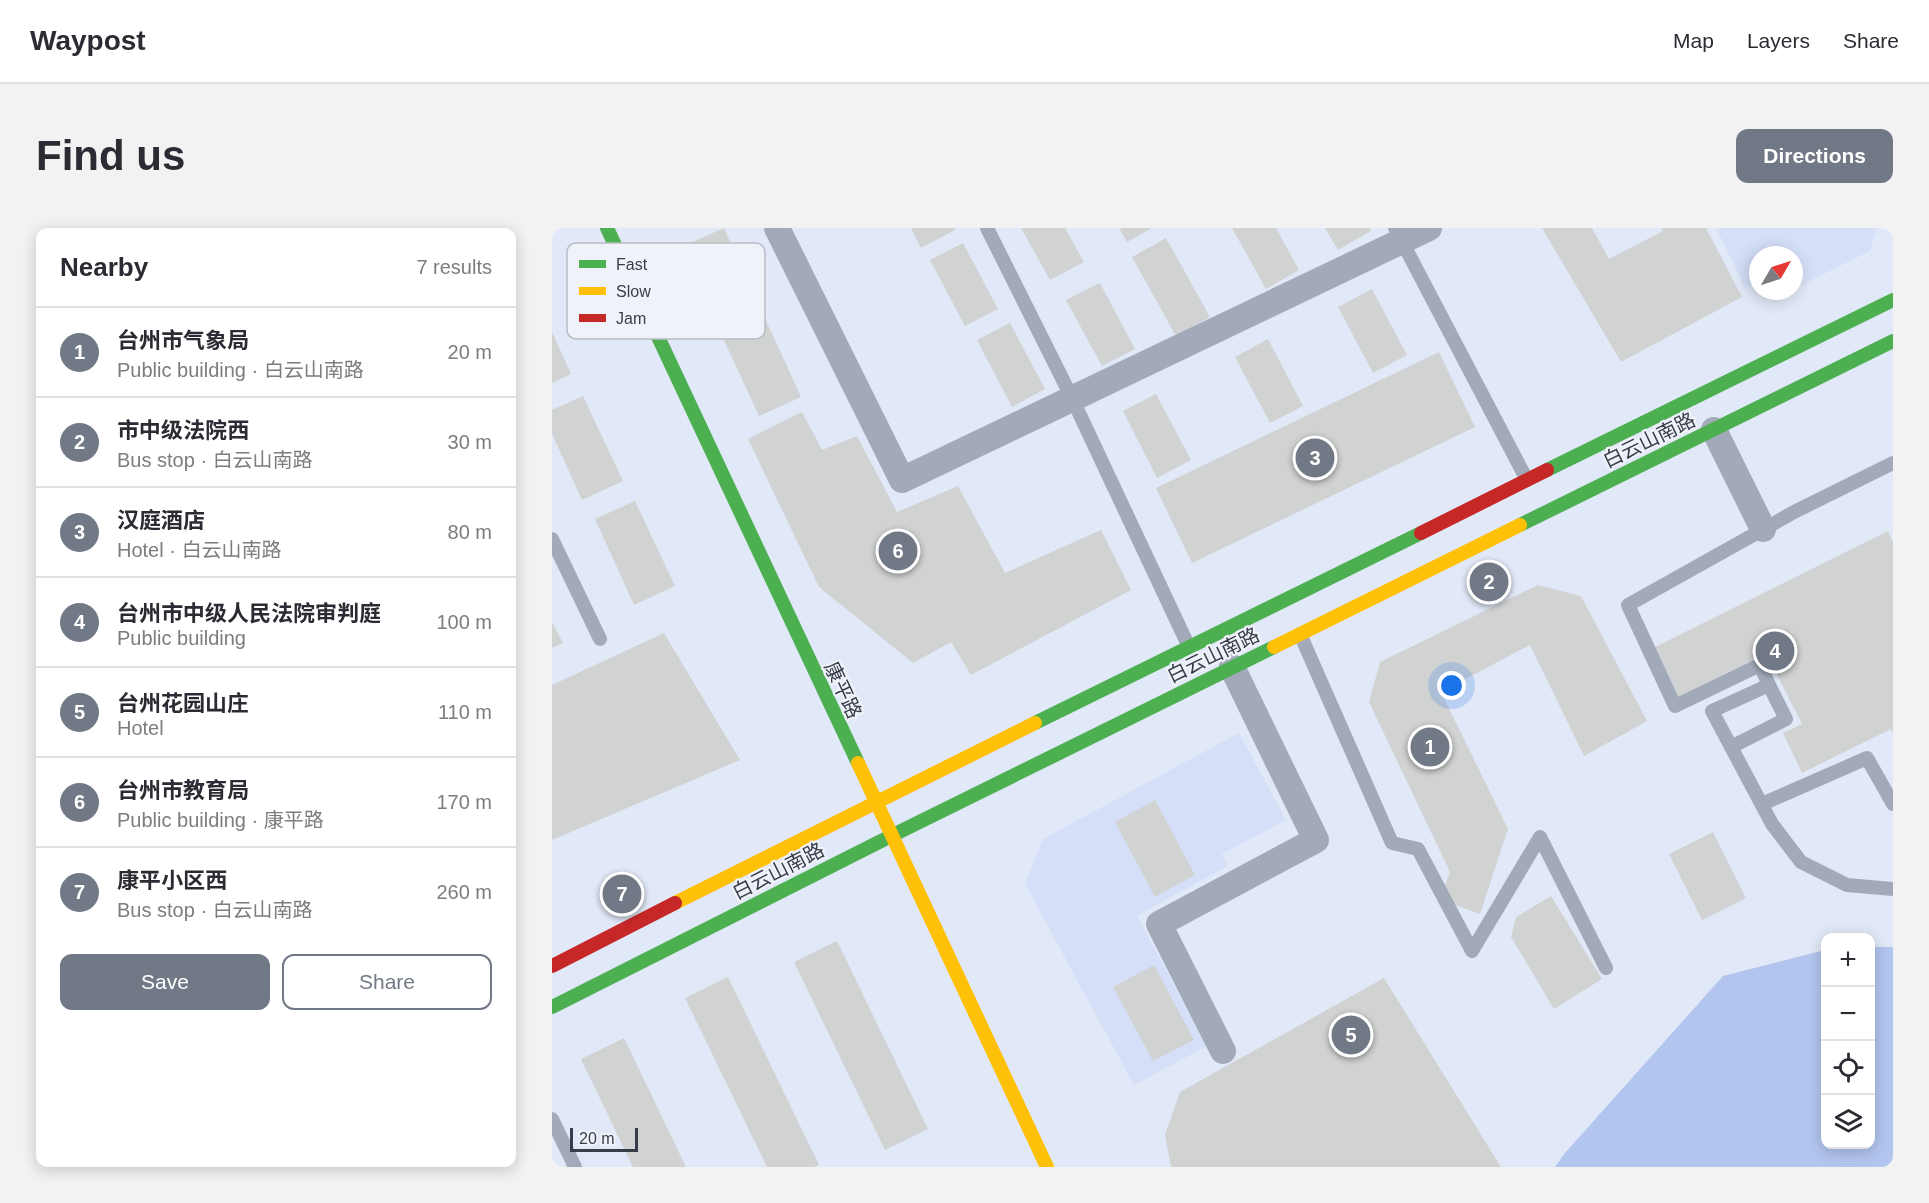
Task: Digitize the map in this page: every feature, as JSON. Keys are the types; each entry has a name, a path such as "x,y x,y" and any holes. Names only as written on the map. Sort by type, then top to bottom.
{"main road":[{"name":"康平路","path":"607,228 614,243"},
{"path":"1850,321 1877,293"},
{"name":"白云山南路","path":"552,966 874,802 1893,300"},
{"name":"康平路","path":"659,339 1047,1167"},
{"name":"白云山南路","path":"552,1007 891,836 1893,341"}],"street":[{"path":"777,228 902,480 1072,399 1398,235 1429,228"},
{"path":"1714,429 1763,530"},
{"path":"1223,1051 1159,924 1316,840 1232,667"}],"lane":[{"path":"987,228 1072,399 1189,647"},
{"path":"1398,235 1527,480"},
{"path":"1731,747 1786,719 1760,665 1675,706 1628,605 1763,530 1893,463"},
{"path":"552,539 600,639"},
{"path":"1300,634 1392,843 1418,849 1472,951 1540,837 1606,968"},
{"path":"1769,685 1712,711 1772,824 1801,861 1847,885 1893,889"},
{"path":"1762,804 1867,759 1893,804"},
{"path":"552,1119 575,1167"}],"shaded area":[{"path":"1716,228 1877,228 1870,251 1803,284 1803,246 1749,246 1749,286 1745,288"},
{"path":"1239,733 1286,820 1222,854 1228,866 1137,916 1207,1046 1134,1085 1025,884 1043,839"},
{"path":"1875,947 1893,947 1893,1167 1555,1167 1723,976 1821,951 1821,1149 1875,1149"}],"building":[{"path":"724,228 731,243 690,243"},
{"path":"911,228 954,228 955,230 921,248"},
{"path":"1021,228 1065,228 1084,262 1050,280"},
{"path":"1119,228 1152,228 1127,242"},
{"path":"1232,228 1276,228 1299,270 1266,289"},
{"path":"1325,228 1370,228 1371,231 1338,250"},
{"path":"1542,228 1592,228 1609,259 1663,231 1661,228 1706,228 1742,297 1621,362"},
{"path":"1166,238 1210,317 1176,336 1132,257"},
{"path":"963,243 998,309 965,326 930,260"},
{"path":"1100,283 1135,349 1102,366 1066,300"},
{"path":"1372,289 1407,355 1373,373 1338,307"},
{"path":"765,318 801,397 759,416 723,339 765,339"},
{"path":"1010,323 1045,389 1012,407 977,340"},
{"path":"552,332 571,374 552,383"},
{"path":"1268,339 1303,406 1270,423 1235,357"},
{"path":"1439,352 1475,427 1192,563 1156,488"},
{"path":"1156,394 1191,460 1157,478 1123,411"},
{"path":"583,396 623,481 582,500 552,434 552,410"},
{"path":"802,412 822,450 857,436 897,512 958,486 1005,573 1101,530 1131,590 971,675 951,642 913,663 819,587 748,439"},
{"path":"635,501 675,586 634,605 595,519"},
{"path":"1888,531 1893,542 1893,733 1891,729 1802,773 1783,733 1802,724 1767,655 1680,699 1655,647"},
{"path":"1538,585 1581,596 1647,721 1584,756 1530,645 1441,692 1508,829 1480,914 1449,903 1443,891 1450,872 1369,702 1380,662"},
{"path":"552,622 563,643 552,648"},
{"path":"664,633 740,760 552,840 552,685"},
{"path":"1155,800 1195,875 1155,897 1115,822"},
{"path":"1713,832 1746,898 1702,920 1669,854"},
{"path":"1551,896 1602,979 1554,1009 1511,937 1516,917"},
{"path":"837,941 928,1129 885,1150 794,962"},
{"path":"1154,965 1194,1040 1153,1061 1113,987"},
{"path":"728,977 819,1165 815,1167 767,1167 685,998"},
{"path":"1384,978 1501,1167 1171,1167 1165,1135 1180,1092"},
{"path":"624,1038 686,1167 633,1167 581,1059"}],"traffic: fast":[{"path":"607,228 614,243"},
{"path":"1547,470 1893,300"},
{"path":"659,339 858,763"},
{"path":"1520,525 1893,341"},
{"path":"1035,723 1421,533"},
{"path":"552,1007 1274,647"}],"traffic: slow":[{"path":"1274,647 1520,525"},
{"path":"675,903 1035,723"},
{"path":"858,763 1047,1167"}],"traffic: jam":[{"path":"1421,533 1547,470"},
{"path":"552,966 675,903"}],"place":[{"name":"汉庭酒店","path":"1315,458"},
{"name":"台州市教育局","path":"898,551"},
{"name":"市中级法院西","path":"1489,582"},
{"name":"台州市中级人民法院审判庭","path":"1775,651"},
{"name":"台州市气象局","path":"1430,747"},
{"name":"康平小区西","path":"622,894"},
{"name":"台州花园山庄","path":"1351,1035"}]}
